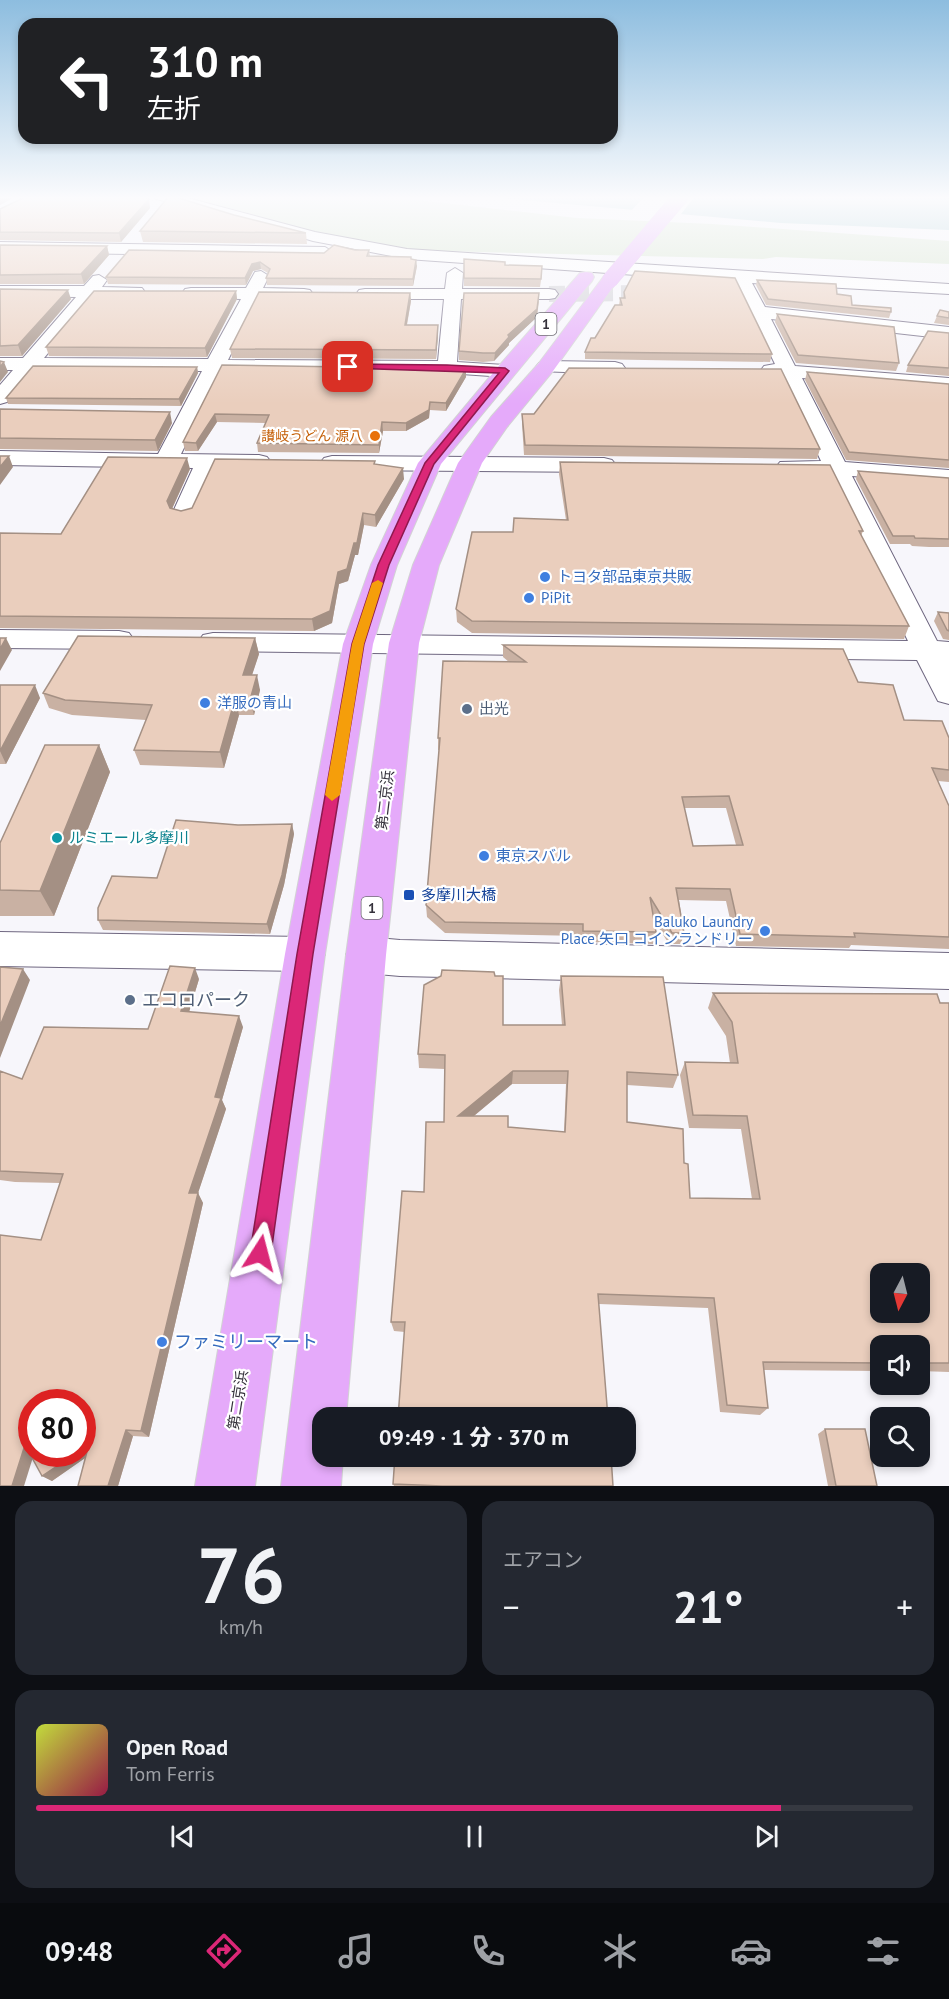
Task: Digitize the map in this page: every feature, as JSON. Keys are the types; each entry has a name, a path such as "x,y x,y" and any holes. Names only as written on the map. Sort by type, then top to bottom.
{"highway":[{"name":"第二京浜","path":"225,1486 305,954 358,644 384,565 430,463 595,265"},
{"name":"第二京浜","path":"311,1486 366,955 404,643 426,565 470,463 499,422 546,368 622,265"}],"street":[{"path":"4,407 28,363 61,319 89,292 111,265"},
{"path":"166,461 266,265"},
{"path":"447,367 453,290 451,265"},
{"path":"567,265 745,284 949,289"},
{"path":"361,283 549,294"},
{"path":"713,292 745,284"},
{"path":"745,284 838,468 938,650 949,694"},
{"path":"347,294 453,290"},
{"path":"0,291 147,292"},
{"path":"170,292 323,294"},
{"path":"759,312 919,327 949,333"},
{"path":"0,364 447,367 505,371"},
{"path":"546,368 632,368"},
{"path":"752,369 949,384"},
{"path":"166,414 189,415"},
{"path":"0,459 278,462"},
{"path":"184,514 207,462"},
{"path":"313,462 624,465"},
{"path":"767,467 838,468 949,477"},
{"path":"0,639 143,641"},
{"path":"191,641 938,650"},
{"path":"0,949 305,954"},
{"path":"366,955 400,958 949,971"}],"building":[{"path":"0,265 89,265 81,274 0,275"},
{"path":"116,265 251,265 245,278 106,277"},
{"path":"265,265 415,265 413,279 266,278 270,269"},
{"path":"464,265 542,266 541,279 464,278"},
{"path":"635,271 735,278 772,354 585,352 591,338 595,338 615,305 622,305 620,298 625,298 624,292"},
{"path":"757,280 836,284 837,294 851,296 852,305 891,308 891,312 768,299"},
{"path":"0,289 68,290 18,345 0,346"},
{"path":"94,291 236,291 205,348 46,347"},
{"path":"259,292 410,293 405,325 438,325 436,350 230,349"},
{"path":"464,293 539,293 537,309 508,335 509,337 495,353 483,353 459,351"},
{"path":"940,310 949,312 949,318 937,316"},
{"path":"777,314 894,327 899,363 798,355"},
{"path":"928,331 949,333 949,368 908,365"},
{"path":"222,365 466,369 446,403 430,402 429,410 406,423 382,422 379,445 257,443 269,415 215,414 196,443 183,442"},
{"path":"33,366 197,367 179,399 6,398"},
{"path":"569,368 781,369 820,449 525,445 522,414 534,414"},
{"path":"807,372 949,384 949,460 849,452"},
{"path":"0,409 170,412 155,440 0,438"},
{"path":"0,456 9,456 0,467"},
{"path":"108,457 187,458 167,501 170,508 181,511 192,508 215,459 375,461 374,464 403,468 375,515 363,513 357,543 354,543 347,569 338,572 330,611 312,619 0,616 0,533 61,534"},
{"path":"560,462 830,465 863,531 859,531 909,626 472,621 456,609 472,532 513,532 514,518 568,520"},
{"path":"858,471 949,478 949,539 893,536"},
{"path":"938,612 949,613 949,631 947,630"},
{"path":"78,636 255,638 243,675 257,675 250,700 235,699 220,752 134,750 152,705 65,700 43,693"},
{"path":"0,638 6,638 0,649"},
{"path":"503,645 843,649 858,682 893,685 904,720 942,721 949,738 949,770 932,768 949,806 949,937 854,933 855,937 740,934 730,889 676,888 684,933 672,933 650,897 656,932 583,931 583,924 445,922 426,905 440,738 438,738 443,661 526,662","holes":["729,796 743,845 693,846 682,797"]},
{"path":"0,685 35,685 0,751"},
{"path":"45,745 99,745 40,891 0,890 0,843"},
{"path":"176,820 238,825 292,824 282,875 267,924 98,920 98,908 112,876 157,878"},
{"path":"170,966 195,968 181,1011 239,1016 215,1097 221,1098 189,1193 198,1193 141,1431 126,1430 108,1486 78,1486 83,1467 96,1467 96,1389 18,1389 18,1467 12,1486 0,1486 0,1235 41,1240 63,1174 0,1171 0,1071 22,1079 44,1027 148,1029"},
{"path":"0,967 23,969 0,1026"},
{"path":"442,970 494,972 495,976 503,976 503,1025 565,1025 561,976 663,977 678,1075 627,1072 627,1122 683,1129 684,1163 688,1164 690,1198 760,1199 747,1116 693,1115 685,1062 738,1063 732,1022 713,993 937,994 940,1003 949,1003 949,1363 930,1363 930,1335 870,1335 870,1363 763,1362 768,1408 727,1405 714,1298 598,1294 607,1407 399,1407 405,1322 391,1322 402,1191 424,1192 426,1122 444,1122 445,1055 418,1054 424,985 441,976","holes":["513,1071 568,1071 565,1132 508,1127 508,1116 458,1116"]},
{"path":"825,1429 865,1429 870,1453 870,1467 873,1467 877,1486 836,1486"},
{"path":"37,1467 56,1467 42,1476"},
{"path":"394,1467 612,1467 613,1486 442,1486 393,1484"}],"tunnel":[{"path":"549,294 641,293"}],"slow traffic":[{"path":"332,795 358,644 378,583"}],"place":[{"name":"讃岐うどん 源八","path":"375,436"},
{"name":"トヨタ部品東京共販","path":"545,577"},
{"name":"PiPit","path":"529,598"},
{"name":"洋服の青山","path":"205,703"},
{"name":"出光","path":"467,709"},
{"name":"ルミエール多摩川","path":"57,838"},
{"name":"東京スバル","path":"484,856"},
{"name":"多摩川大橋","path":"409,895"},
{"name":"Baluko Laundry Place 矢口 コインランドリー","path":"765,931"},
{"name":"エコロパーク","path":"130,1000"},
{"name":"ファミリーマート","path":"162,1342"}],"route":[{"path":"260,1253 305,954 358,644 384,565 430,463 505,371 447,367 348,367"}]}
